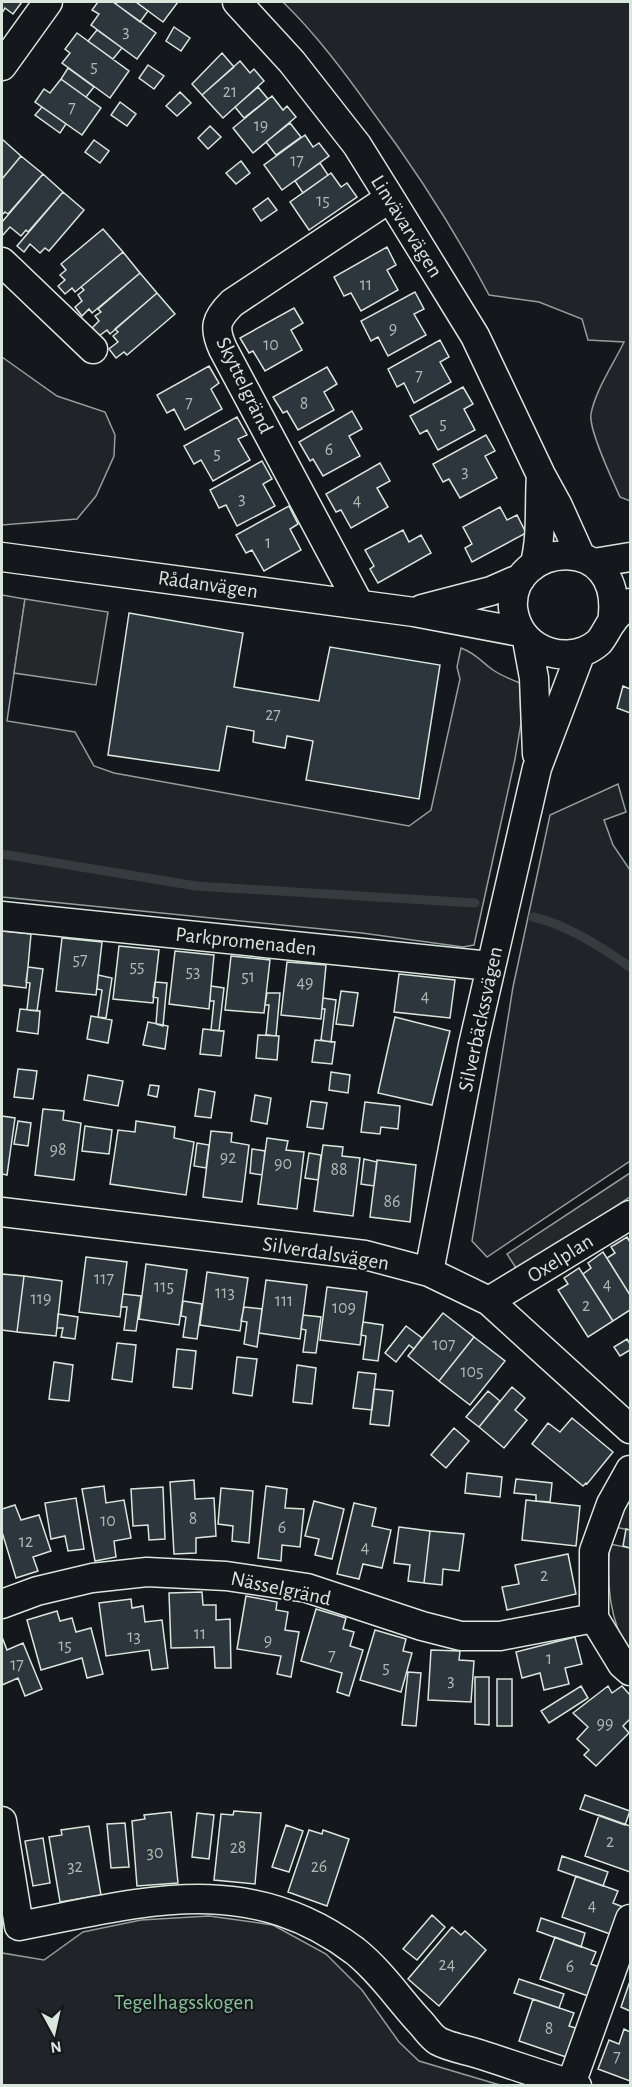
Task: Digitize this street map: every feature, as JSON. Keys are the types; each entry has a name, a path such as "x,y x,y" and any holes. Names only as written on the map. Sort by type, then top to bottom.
{"street":[{"path":"2,66 48,2"},
{"name":"Linvävarvägen","path":"237,2 292,62 357,145 475,336 541,475 588,560"},
{"name":"Skyttelgränd","path":"360,604 223,349 217,336 217,323 232,303 390,198"},
{"path":"2,262 93,349"},
{"path":"524,636 513,608 515,591 528,571 540,543 538,512 541,475"},
{"name":"Rådanvägen","path":"414,612 491,591 551,556 564,554 588,560 630,556"},
{"name":"Rådanvägen","path":"2,557 414,612 524,636 546,652 564,656 581,652"},
{"path":"581,652 596,644 603,637 621,612 614,604 608,580 588,560"},
{"name":"Silverbäckssvägen","path":"524,636 534,678 537,768"},
{"name":"Silverbäckssvägen","path":"429,1272 473,1045 537,768 581,652"},
{"name":"Parkpromenaden","path":"2,916 490,966"},
{"name":"Silverdalsvägen","path":"2,1212 365,1255 429,1272 489,1302 630,1429"},
{"name":"Oxelplan","path":"489,1302 630,1215"},
{"path":"630,1470 611,1504 594,1551 594,1618 622,1664 630,1671"},
{"name":"Nässelgränd","path":"2,1604 37,1591 92,1578 147,1572 226,1575 307,1588 410,1622 461,1636 500,1636 594,1618"},
{"path":"2,1821 18,1926 162,1900 196,1898 236,1900 278,1910 319,1928 355,1952 382,1976 437,2040 574,2085 630,1919"}],"green space":[{"path":"283,2 630,2 630,501 620,497 602,455 591,421 596,396 624,342 588,340 582,319 539,302 489,295 449,224 404,156 330,54"},
{"path":"2,357 57,396 105,412 115,435 114,456 96,496 77,519 2,525"},
{"path":"2,595 25,599 7,721 75,732 94,766 114,773 409,826 431,810 460,679 457,667 461,648 475,655 496,672 520,683 521,723 515,759 474,945 463,947 362,933 2,897"},
{"path":"618,784 626,812 604,820 613,845 630,870 630,1161 487,1257 472,1241 513,987 550,815"},
{"path":"630,1489 630,1530 614,1527"},
{"path":"610,1544 630,1548 630,1653 617,1628 613,1614 608,1572"},
{"name":"Tegelhagsskogen","path":"209,1916 273,1925 326,1954 362,1990 399,2042 419,2061 500,2085 2,2085 2,1953 44,1960 83,1932 141,1920"}],"shaded area":[{"path":"25,599 108,612 96,685 14,673"},
{"path":"630,1173 630,1197 518,1271 507,1254"}],"building":[{"path":"2,2 22,2 13,14 5,8 2,13"},
{"path":"98,2 113,2 156,33 137,59 91,25 99,14 92,10"},
{"path":"117,2 136,2 148,11 140,22 116,4"},
{"path":"136,2 178,2 163,22"},
{"path":"174,27 190,38 181,51 166,41"},
{"path":"97,30 122,48 113,59 88,41"},
{"path":"77,33 129,71 110,98 62,63 70,53 65,49"},
{"path":"222,53 234,67 202,95 192,84"},
{"path":"240,61 250,73 254,69 264,81 223,118 202,95"},
{"path":"148,65 164,76 154,89 139,78"},
{"path":"68,68 94,87 86,97 61,79"},
{"path":"61,79 101,108 82,135 35,102 44,89 50,93"},
{"path":"258,87 268,99 244,118 235,107"},
{"path":"180,92 191,103 177,116 166,106"},
{"path":"272,96 283,110 287,106 296,117 253,153 233,128"},
{"path":"120,102 136,114 127,126 111,115"},
{"path":"42,107 66,124 60,133 35,115"},
{"path":"290,123 301,137 276,155 266,142"},
{"path":"210,126 221,137 208,149 198,138"},
{"path":"305,135 313,147 319,143 329,156 282,190 264,165"},
{"path":"2,139 21,156 2,179"},
{"path":"94,140 109,151 100,163 85,152"},
{"path":"21,156 43,174 8,214 5,212 2,215 2,179"},
{"path":"241,161 250,173 236,184 226,173"},
{"path":"320,163 328,175 303,193 295,181"},
{"path":"331,173 341,187 347,183 357,197 309,230 290,202"},
{"path":"43,174 63,192 28,232 26,230 21,236 10,227 3,235 2,222"},
{"path":"63,192 84,210 49,251 45,248 40,253 30,244 24,252 17,246"},
{"path":"268,198 277,210 261,221 253,209"},
{"path":"103,229 123,252 75,292 72,288 65,294 58,286 65,280 60,275 66,270 61,264"},
{"path":"387,247 396,265 387,270 398,290 361,311 351,293 344,296 334,277"},
{"path":"123,252 140,273 92,313 89,309 82,316 75,307 82,301 78,295 84,290 81,287"},
{"path":"140,273 157,293 110,334 107,330 99,336 92,328 99,321 95,316 101,312 98,309"},
{"path":"415,292 424,309 414,314 426,335 388,356 378,337 371,341 361,321"},
{"path":"157,293 175,314 127,355 124,352 116,358 109,349 118,342 113,336 118,332 115,329"},
{"path":"294,308 303,323 291,330 302,350 265,371 253,351 249,353 240,338"},
{"path":"440,340 449,357 440,362 451,382 414,403 404,383 397,387 388,369"},
{"path":"209,366 219,383 211,389 222,409 185,430 174,409 167,413 157,395"},
{"path":"327,367 337,384 324,392 334,410 298,430 287,411 283,413 273,397"},
{"path":"463,387 473,404 464,409 475,430 438,450 427,430 420,434 410,416"},
{"path":"352,411 362,429 349,436 360,456 323,476 313,459 310,461 299,442"},
{"path":"237,417 247,435 238,439 250,460 213,481 201,460 194,464 184,446"},
{"path":"486,435 495,451 485,456 497,478 460,498 449,479 443,482 433,464"},
{"path":"262,461 272,479 263,484 275,506 237,526 226,505 219,508 210,490"},
{"path":"380,463 390,481 377,488 388,507 351,528 341,510 336,512 326,494"},
{"path":"289,506 298,524 290,529 301,550 264,571 252,550 246,553 236,535"},
{"path":"500,507 507,520 517,515 526,533 472,562 465,548 472,544 463,527"},
{"path":"403,530 409,542 421,535 431,553 378,583 370,569 374,566 365,550"},
{"path":"129,613 243,633 234,687 319,701 330,647 440,665 419,799 306,780 313,741 287,736 285,748 253,742 254,731 227,726 219,771 108,755"},
{"path":"623,686 630,689 630,713 617,708"},
{"path":"2,931 31,934 26,988 2,985"},
{"path":"62,938 102,942 96,995 56,991"},
{"path":"119,946 159,950 153,1003 113,999"},
{"path":"175,951 214,955 209,1009 169,1004"},
{"path":"231,956 270,960 264,1013 225,1010"},
{"path":"287,962 326,965 321,1019 281,1015"},
{"path":"28,967 43,969 37,1011 27,1010 30,983 26,982"},
{"path":"399,974 455,980 450,1018 394,1012"},
{"path":"98,975 112,978 106,1018 98,1017 102,990 97,989"},
{"path":"155,982 167,983 163,1026 156,1024 158,998 153,997"},
{"path":"211,986 224,988 219,1031 211,1030 214,1001 210,1001"},
{"path":"341,991 358,993 353,1026 336,1024"},
{"path":"267,993 280,993 276,1036 266,1035 269,1005 265,1005"},
{"path":"323,998 336,1000 331,1042 321,1040 325,1009 322,1009"},
{"path":"20,1009 40,1011 38,1034 17,1031"},
{"path":"91,1016 112,1020 108,1043 87,1039"},
{"path":"395,1017 450,1031 432,1105 378,1093"},
{"path":"148,1022 168,1026 165,1049 143,1045"},
{"path":"203,1029 224,1031 221,1056 200,1054"},
{"path":"258,1035 279,1036 277,1060 256,1058"},
{"path":"315,1040 335,1042 332,1064 312,1062"},
{"path":"18,1069 37,1071 33,1099 14,1097"},
{"path":"331,1072 350,1075 348,1093 329,1090"},
{"path":"88,1075 123,1081 118,1106 84,1100"},
{"path":"150,1085 159,1086 157,1097 148,1095"},
{"path":"199,1089 215,1092 211,1118 195,1116"},
{"path":"255,1095 271,1098 267,1124 251,1121"},
{"path":"311,1101 327,1103 323,1129 307,1127"},
{"path":"365,1102 400,1106 398,1129 381,1127 380,1134 361,1132"},
{"path":"43,1109 64,1111 63,1120 81,1123 74,1180 35,1175"},
{"path":"2,1116 15,1118 7,1175 2,1174"},
{"path":"18,1121 31,1123 28,1146 14,1144"},
{"path":"136,1121 175,1127 174,1138 194,1142 186,1195 110,1184 118,1130 135,1132"},
{"path":"85,1126 112,1130 109,1154 82,1151"},
{"path":"211,1131 232,1133 231,1142 249,1145 242,1202 203,1197"},
{"path":"267,1138 288,1141 286,1150 304,1152 297,1209 258,1204"},
{"path":"197,1143 209,1145 206,1168 194,1166"},
{"path":"323,1145 343,1147 342,1156 360,1158 353,1216 314,1211"},
{"path":"252,1149 265,1151 262,1175 250,1173"},
{"path":"309,1153 321,1155 318,1180 305,1178"},
{"path":"364,1159 377,1162 374,1186 361,1184"},
{"path":"377,1160 416,1165 410,1222 370,1217"},
{"path":"627,1237 630,1242 630,1295 607,1258 615,1253 611,1247"},
{"path":"603,1252 630,1295 630,1310 613,1321 583,1274 591,1268 588,1263"},
{"path":"86,1257 127,1262 120,1317 79,1312"},
{"path":"146,1264 187,1270 179,1325 139,1319"},
{"path":"579,1268 613,1321 588,1337 558,1290 568,1284 564,1278"},
{"path":"207,1272 248,1278 240,1331 200,1325"},
{"path":"2,1274 24,1276 17,1332 2,1330"},
{"path":"24,1276 62,1281 56,1336 17,1332"},
{"path":"266,1280 307,1285 300,1339 259,1333"},
{"path":"327,1287 367,1292 360,1345 320,1340"},
{"path":"123,1294 141,1296 136,1331 124,1330 127,1307 121,1307"},
{"path":"183,1301 202,1304 197,1339 183,1337 186,1317 181,1316"},
{"path":"244,1307 262,1309 257,1347 244,1344 247,1322 241,1321"},
{"path":"443,1313 474,1337 439,1381 408,1356"},
{"path":"58,1314 78,1317 75,1339 61,1337 63,1328 57,1328"},
{"path":"303,1315 321,1317 316,1353 303,1352 306,1330 301,1329"},
{"path":"363,1322 383,1325 378,1361 363,1359 366,1336 361,1335"},
{"path":"406,1326 422,1338 414,1349 409,1345 396,1362 385,1353"},
{"path":"474,1337 505,1361 470,1405 439,1381"},
{"path":"627,1339 630,1350 620,1356 614,1347"},
{"path":"117,1343 136,1345 132,1382 112,1379"},
{"path":"177,1349 196,1351 192,1389 173,1387"},
{"path":"237,1357 257,1359 252,1396 233,1393"},
{"path":"54,1362 73,1365 69,1401 49,1399"},
{"path":"297,1365 316,1368 312,1404 293,1402"},
{"path":"358,1372 376,1374 372,1410 353,1408"},
{"path":"512,1387 525,1398 515,1410 527,1420 504,1448 479,1427"},
{"path":"374,1389 393,1391 389,1426 370,1424"},
{"path":"488,1391 500,1401 479,1427 466,1417"},
{"path":"572,1418 613,1452 583,1486 532,1444 548,1423 560,1432"},
{"path":"454,1428 469,1441 446,1468 431,1455"},
{"path":"467,1473 502,1477 500,1497 465,1493"},
{"path":"516,1479 552,1483 550,1502 536,1501 536,1495 514,1493"},
{"path":"194,1480 195,1499 214,1498 216,1536 196,1538 196,1553 174,1554 170,1482"},
{"path":"104,1486 106,1503 124,1500 131,1538 114,1541 116,1557 95,1561 82,1489"},
{"path":"266,1486 287,1489 285,1508 304,1509 300,1547 282,1545 281,1561 258,1558"},
{"path":"163,1487 165,1539 149,1540 148,1525 133,1526 131,1489"},
{"path":"221,1488 253,1491 249,1543 232,1541 233,1526 218,1524"},
{"path":"76,1498 84,1549 68,1551 65,1536 51,1539 45,1503"},
{"path":"526,1500 580,1506 576,1546 522,1540"},
{"path":"314,1501 344,1509 332,1559 315,1555 319,1539 305,1536"},
{"path":"354,1503 376,1508 372,1526 391,1530 382,1568 363,1564 359,1579 337,1574"},
{"path":"15,1505 21,1520 39,1515 51,1551 33,1557 38,1571 16,1578 2,1532 2,1509"},
{"path":"399,1527 430,1531 424,1583 408,1581 410,1565 394,1563"},
{"path":"626,1529 630,1530 630,1548 623,1546"},
{"path":"430,1531 464,1534 459,1571 443,1569 442,1585 424,1583"},
{"path":"568,1554 576,1594 507,1610 502,1587 519,1584 515,1565"},
{"path":"202,1592 203,1605 216,1605 216,1620 230,1619 231,1668 215,1668 214,1647 171,1648 169,1593"},
{"path":"246,1596 277,1602 276,1610 288,1612 285,1630 299,1632 291,1677 277,1674 281,1656 237,1649"},
{"path":"131,1599 132,1608 143,1606 145,1622 162,1620 168,1668 152,1670 149,1650 106,1656 99,1603"},
{"path":"316,1609 346,1618 343,1629 354,1632 350,1646 363,1650 349,1696 337,1692 342,1673 301,1661"},
{"path":"57,1611 60,1621 72,1618 76,1632 91,1628 103,1674 87,1678 82,1658 41,1670 27,1620"},
{"path":"375,1630 406,1639 403,1651 412,1653 401,1692 360,1680"},
{"path":"2,1637 7,1650 23,1643 42,1689 25,1696 18,1678 2,1685"},
{"path":"575,1637 582,1664 565,1668 569,1684 544,1690 540,1673 522,1678 516,1652"},
{"path":"431,1650 460,1651 459,1660 474,1661 471,1702 428,1700"},
{"path":"408,1672 421,1673 416,1726 402,1725"},
{"path":"475,1677 489,1677 489,1725 475,1724"},
{"path":"497,1679 512,1679 512,1726 497,1726"},
{"path":"581,1686 588,1698 549,1723 541,1711"},
{"path":"608,1686 612,1693 622,1686 630,1695 630,1719 623,1726 629,1733 596,1766 584,1755 589,1750 577,1739 588,1727 573,1713"},
{"path":"585,1795 630,1811 625,1825 580,1809"},
{"path":"234,1811 261,1813 255,1884 214,1880 221,1814 233,1815"},
{"path":"171,1812 178,1883 137,1886 132,1821 145,1819 144,1815"},
{"path":"197,1813 214,1815 209,1859 192,1857"},
{"path":"599,1815 630,1826 630,1872 585,1856"},
{"path":"125,1823 129,1867 111,1868 107,1824"},
{"path":"286,1825 303,1831 289,1872 272,1867"},
{"path":"89,1826 101,1895 60,1902 49,1837 62,1835 61,1830"},
{"path":"309,1830 322,1834 323,1830 349,1839 327,1906 288,1892"},
{"path":"43,1838 50,1883 33,1886 25,1841"},
{"path":"562,1856 608,1872 603,1886 558,1870"},
{"path":"576,1876 618,1891 613,1903 623,1907 613,1935 562,1917"},
{"path":"432,1915 445,1927 417,1960 403,1949"},
{"path":"541,1918 585,1933 581,1947 537,1931"},
{"path":"452,1927 461,1935 465,1931 486,1950 439,2006 408,1979"},
{"path":"555,1937 596,1952 591,1964 602,1968 591,1997 540,1979"},
{"path":"519,1979 564,1994 559,2008 514,1993"},
{"path":"630,1981 630,2011 621,2007"},
{"path":"533,1999 574,2013 569,2026 579,2029 569,2058 519,2041"},
{"path":"624,2029 630,2032 630,2081 598,2069 609,2040 619,2044"}],"waterway":[{"path":"2,854 196,886 475,903"},
{"path":"533,917 571,931 596,944 630,967"}]}
